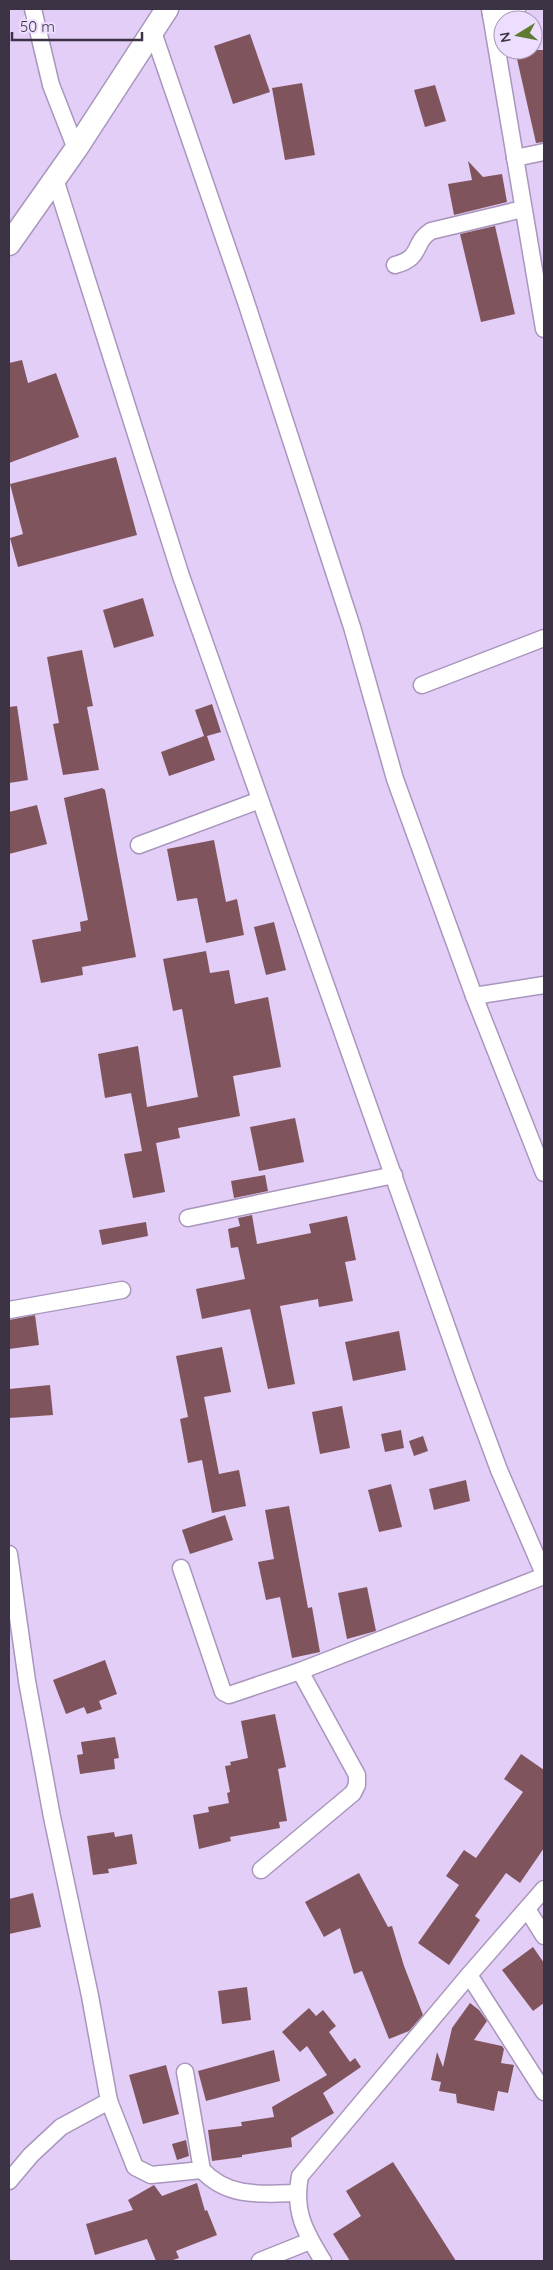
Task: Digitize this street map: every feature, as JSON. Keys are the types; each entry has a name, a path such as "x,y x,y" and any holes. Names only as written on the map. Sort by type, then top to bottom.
{"main road":[{"path":"9,244 76,149 153,32 166,9"}],"street":[{"path":"33,9 50,85 76,149"},
{"path":"518,9 490,12 544,329"},
{"path":"153,32 245,299 352,627 395,779 474,996 544,1174"},
{"path":"515,158 544,152"},
{"path":"55,179 181,576 482,1426 544,1575 300,1671 229,1695 223,1692 181,1568"},
{"path":"395,265 407,262 412,258 424,235 431,231 523,209"},
{"path":"422,685 544,638"},
{"path":"139,845 260,800"},
{"path":"474,996 544,985"},
{"path":"188,1218 394,1175"},
{"path":"9,1310 122,1290"},
{"path":"9,1554 27,1681 52,1817 90,1996 109,2101 135,2167 151,2176 202,2170"},
{"path":"261,1870 353,1793 357,1785 357,1775 300,1671"},
{"path":"323,2261 310,2241 299,2213 297,2193 300,2176 544,1889"},
{"path":"527,1909 544,1936"},
{"path":"469,1975 544,2092"},
{"path":"185,2072 202,2170 213,2182 234,2190 256,2194 297,2193"},
{"path":"9,2182 31,2155 61,2127 109,2101"},
{"path":"260,2261 310,2241"}],"building":[{"path":"250,34 270,92 233,104 214,46"},
{"path":"544,50 544,142 536,143 517,60 543,60"},
{"path":"302,83 315,155 285,160 272,88"},
{"path":"435,85 446,121 425,127 414,90"},
{"path":"468,161 483,177 502,174 507,202 454,215 448,184 472,180"},
{"path":"495,226 515,314 481,322 460,234"},
{"path":"22,360 28,383 56,373 79,437 9,463 9,363"},
{"path":"116,457 137,535 18,567 10,538 23,534 10,484"},
{"path":"143,598 154,636 114,648 103,610"},
{"path":"82,650 93,706 87,707 99,770 63,775 53,724 59,723 47,657"},
{"path":"212,704 221,732 207,736 215,760 169,776 161,752 204,736 195,710"},
{"path":"17,706 28,780 9,783 9,707"},
{"path":"102,788 105,790 136,957 82,967 83,975 41,983 32,940 81,931 80,922 88,920 64,798"},
{"path":"37,805 47,844 9,854 9,812"},
{"path":"214,840 226,902 237,899 244,935 206,943 197,898 177,901 167,849"},
{"path":"274,922 286,970 266,975 254,927"},
{"path":"206,951 210,973 229,970 235,1004 268,997 281,1067 233,1076 240,1116 178,1128 180,1138 156,1143 165,1192 133,1198 124,1154 142,1151 131,1093 105,1098 98,1054 138,1046 147,1107 198,1097 182,1009 173,1011 163,959"},
{"path":"295,1118 304,1162 259,1171 250,1127"},
{"path":"265,1175 268,1191 234,1198 231,1181"},
{"path":"252,1215 257,1244 311,1233 309,1224 347,1216 356,1260 345,1262 353,1301 319,1307 318,1299 280,1306 295,1384 268,1389 250,1309 202,1319 196,1289 245,1279 238,1247 231,1248 228,1229 240,1226 238,1218"},
{"path":"146,1222 148,1236 102,1245 99,1230"},
{"path":"35,1315 39,1345 9,1349 9,1320"},
{"path":"399,1331 406,1370 353,1381 345,1342"},
{"path":"222,1347 231,1392 204,1397 219,1474 239,1470 246,1506 212,1513 202,1460 188,1463 180,1419 188,1417 176,1356"},
{"path":"50,1385 53,1415 9,1418 9,1389"},
{"path":"342,1406 350,1448 320,1454 312,1412"},
{"path":"401,1430 404,1448 385,1452 381,1434"},
{"path":"423,1436 428,1451 414,1456 409,1441"},
{"path":"466,1480 470,1501 434,1510 429,1489"},
{"path":"391,1484 402,1527 379,1532 368,1490"},
{"path":"289,1506 308,1608 312,1607 320,1652 292,1658 280,1597 266,1600 258,1562 274,1559 265,1510"},
{"path":"225,1515 233,1540 190,1554 182,1530"},
{"path":"367,1587 376,1631 347,1639 338,1593"},
{"path":"105,1660 117,1694 99,1701 102,1709 87,1714 84,1707 66,1714 53,1680"},
{"path":"275,1714 286,1767 278,1769 287,1821 279,1822 280,1828 230,1837 231,1841 199,1849 193,1815 209,1812 208,1807 229,1803 227,1793 230,1792 225,1766 231,1765 230,1762 248,1758 241,1721"},
{"path":"115,1737 119,1758 114,1759 115,1769 80,1774 77,1755 83,1754 81,1742"},
{"path":"521,1754 544,1770 544,1848 520,1883 506,1873 475,1916 480,1920 449,1965 418,1943 459,1885 446,1876 464,1850 476,1858 523,1792 504,1779"},
{"path":"114,1832 115,1837 132,1834 137,1864 108,1869 109,1873 93,1875 87,1836"},
{"path":"359,1873 388,1927 392,1926 404,1966 423,2015 409,2031 389,2039 362,1971 354,1974 340,1928 324,1937 305,1902"},
{"path":"33,1893 41,1927 9,1934 9,1899"},
{"path":"533,1947 544,1963 544,2003 533,2011 502,1970"},
{"path":"247,1987 251,2020 222,2024 218,1991"},
{"path":"470,2003 479,2010 487,2021 474,2040 502,2046 504,2049 501,2063 514,2065 508,2093 498,2091 494,2111 457,2103 456,2094 439,2091 441,2082 431,2080 437,2052 443,2067 452,2028"},
{"path":"309,2008 316,2016 323,2010 336,2026 329,2032 350,2062 355,2058 361,2067 323,2093 334,2113 291,2138 292,2147 212,2161 208,2130 242,2126 241,2122 274,2117 272,2107 327,2075 307,2046 300,2052 282,2032"},
{"path":"274,2050 280,2081 206,2101 198,2071"},
{"path":"166,2065 179,2114 143,2124 129,2075"},
{"path":"186,2140 189,2156 177,2160 172,2144"},
{"path":"393,2162 456,2261 350,2261 333,2234 361,2216 346,2191"},
{"path":"197,2183 205,2211 207,2210 217,2235 176,2251 179,2258 170,2261 156,2261 147,2239 95,2255 86,2224 133,2210 128,2200 154,2185 162,2196"}]}
